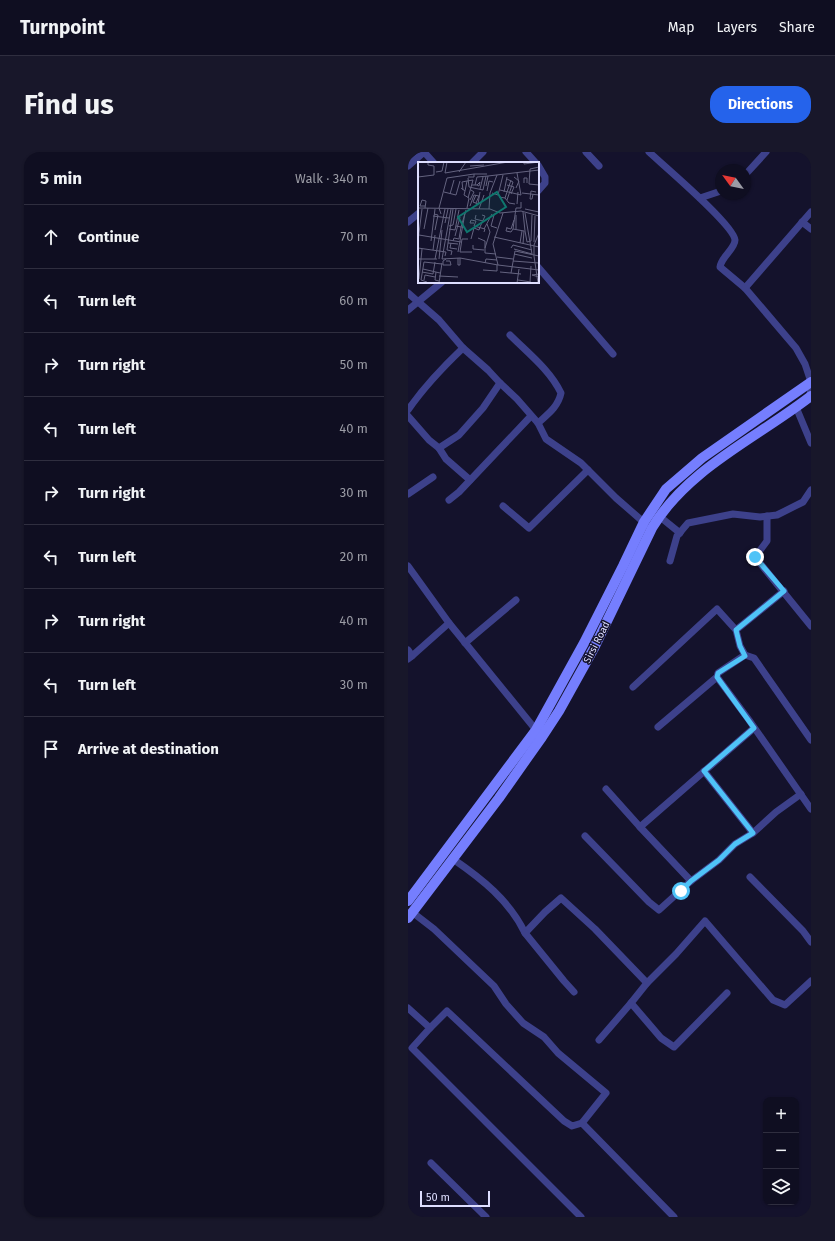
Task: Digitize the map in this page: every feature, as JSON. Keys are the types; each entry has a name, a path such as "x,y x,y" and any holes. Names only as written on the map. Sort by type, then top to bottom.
{"main road":[{"name":"Sirsi Road","path":"410,915 503,792 542,738 559,711 594,648 648,525 666,489 702,458 811,382"},
{"name":"Sirsi Road","path":"408,901 536,730 584,644 623,566 648,525 659,516 675,497 711,465 811,396"}],"street":[{"path":"408,166 424,152 433,162"},
{"path":"473,162 483,152"},
{"path":"586,152 599,166"},
{"path":"649,152 700,198 732,234 735,241 722,260 720,267 745,288 796,348 805,364 811,382 811,396"},
{"path":"751,168 766,152"},
{"path":"530,153 535,162"},
{"path":"539,168 545,177 544,183 539,190"},
{"path":"700,198 715,192"},
{"path":"745,288 811,212"},
{"path":"408,222 418,214"},
{"path":"802,222 811,229"},
{"path":"539,268 613,354"},
{"path":"408,310 441,283"},
{"path":"408,293 439,320 463,348 517,399 538,423 546,439 581,463 616,498 648,525"},
{"path":"510,335 555,381 561,393 556,407 538,423"},
{"path":"408,410 441,370 463,348"},
{"path":"439,448 459,435 483,408 500,383"},
{"path":"796,407 811,444"},
{"path":"408,416 429,440 439,448 446,459 470,480"},
{"path":"449,500 531,416"},
{"path":"503,506 529,528 588,470"},
{"path":"408,494 433,476"},
{"path":"670,561 677,536 688,524 733,514 754,517 777,515 803,502 811,490"},
{"path":"659,516 680,533"},
{"path":"767,516 767,541 755,557 811,626"},
{"path":"408,566 449,623 536,730"},
{"path":"736,630 784,591"},
{"path":"465,643 516,600"},
{"path":"633,687 717,609 736,630 740,646 745,656"},
{"path":"409,655 449,623"},
{"path":"658,727 717,677 718,673 745,656 754,658 811,740"},
{"path":"717,677 811,808"},
{"path":"640,827 754,728"},
{"path":"704,771 753,833"},
{"path":"606,789 691,881"},
{"path":"585,836 649,902 659,910 691,881 719,860 735,844 753,833 776,812 801,794"},
{"path":"453,858 474,873 496,892 518,918 525,933 574,992"},
{"path":"750,877 803,931 811,942"},
{"path":"525,933 561,898 595,929 647,983"},
{"path":"410,915 434,929 494,986 506,1004 523,1023 544,1037 558,1053 606,1093 582,1123 572,1126 564,1121 447,1011 412,1048 581,1217"},
{"path":"599,1040 647,983 676,954 705,921 773,1000 785,1005 811,981"},
{"path":"631,1003 662,1038 674,1047 727,993"},
{"path":"408,1008 430,1028"},
{"path":"582,1123 674,1217"},
{"path":"431,1163 486,1217"}],"route":[{"path":"681,891 691,881 719,860 735,844 753,833 704,771 754,728 717,677 718,673 745,656 740,646 736,630 771,600 784,591 755,557"}]}
